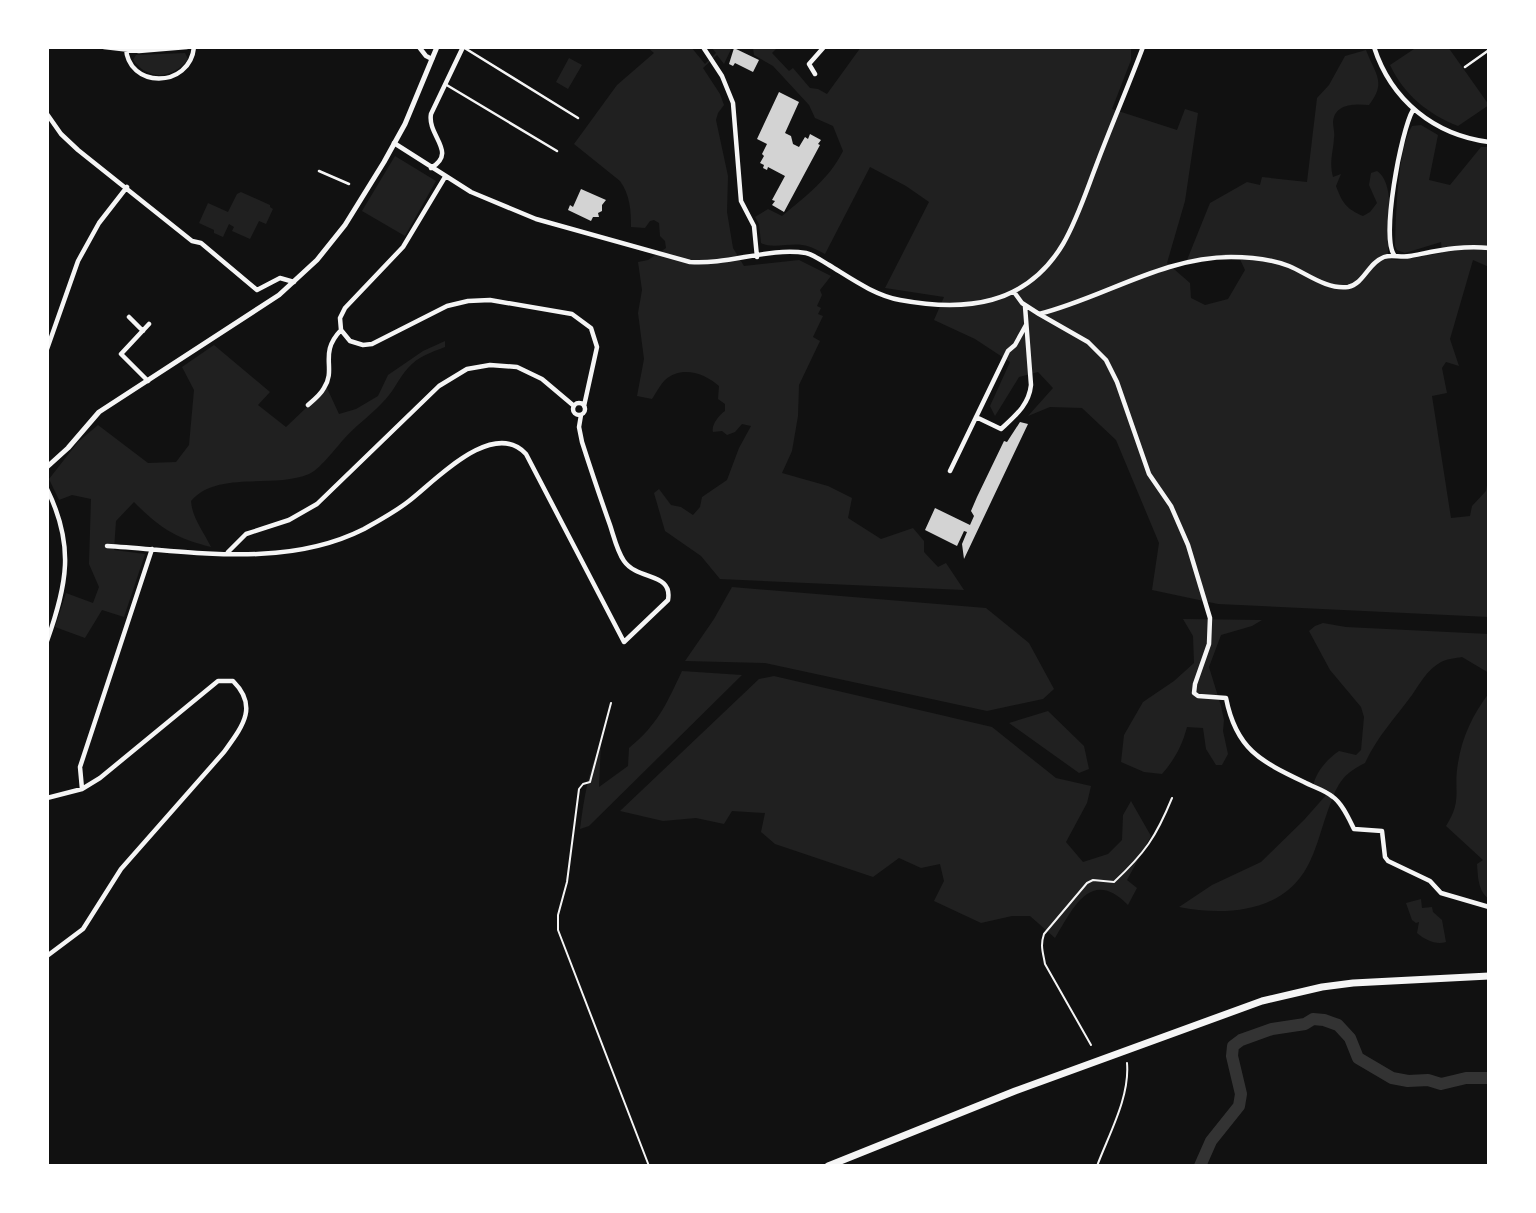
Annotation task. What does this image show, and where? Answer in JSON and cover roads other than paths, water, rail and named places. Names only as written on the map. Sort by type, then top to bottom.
[{"type":"highway","points":[[828,1166],[1016,1091],[1262,1001],[1322,987],[1364,982],[1489,976]]},
{"type":"street","points":[[104,47],[166,50],[187,47]]},
{"type":"street","points":[[126,49],[128,60],[138,71],[148,78],[160,80],[172,78],[184,69],[192,58],[194,47]]},
{"type":"street","points":[[419,47],[432,59]]},
{"type":"street","points":[[47,467],[68,448],[99,412],[295,282],[317,260],[345,225],[394,143],[437,47]]},
{"type":"street","points":[[431,168],[440,162],[443,149],[429,121],[463,47],[578,118]]},
{"type":"street","points":[[703,47],[722,76],[733,103],[741,201],[754,226],[757,257]]},
{"type":"street","points":[[815,74],[809,64],[824,47]]},
{"type":"street","points":[[394,143],[471,192],[552,225],[690,262],[709,263],[806,253],[869,289],[901,300],[956,306],[994,300],[1014,292],[1041,272],[1062,244],[1143,47]]},
{"type":"street","points":[[1374,47],[1387,76],[1413,110],[1457,135],[1489,142]]},
{"type":"street","points":[[1465,67],[1489,50]]},
{"type":"street","points":[[445,84],[557,151]]},
{"type":"street","points":[[1395,256],[1390,247],[1392,194],[1404,133],[1413,110]]},
{"type":"street","points":[[47,114],[67,140],[192,241],[201,243],[257,290],[280,278],[295,282]]},
{"type":"street","points":[[319,171],[349,184]]},
{"type":"street","points":[[107,546],[228,553],[284,554],[308,550],[335,541],[388,516],[460,459],[478,449],[507,443],[522,449],[526,454],[624,642],[664,604],[668,589],[659,579],[635,572],[621,555],[582,442],[579,428],[581,415],[585,412],[597,347],[591,328],[572,314],[480,299],[447,306],[372,344],[356,344],[341,330],[340,318],[345,308],[403,247],[445,177]]},
{"type":"street","points":[[47,349],[78,261],[99,223],[127,187]]},
{"type":"street","points":[[1039,314],[1190,262],[1250,257],[1288,265],[1311,278],[1338,287],[1359,282],[1375,263],[1384,257],[1410,256],[1450,247],[1489,247]]},
{"type":"street","points":[[1014,292],[1025,306],[1082,338],[1106,360],[1117,382],[1149,474],[1171,506],[1188,545],[1209,612],[1209,644],[1194,693],[1198,696],[1226,698],[1230,720],[1253,753],[1275,768],[1335,797],[1354,829],[1382,831],[1388,861],[1430,881],[1441,893],[1489,907]]},
{"type":"street","points":[[976,417],[1001,429],[1022,410],[1030,396],[1025,306]]},
{"type":"street","points":[[129,317],[143,331]]},
{"type":"street","points":[[148,381],[121,354],[149,324]]},
{"type":"street","points":[[950,471],[1008,351],[1015,345],[1026,325]]},
{"type":"street","points":[[308,405],[325,387],[329,347],[331,340],[341,330]]},
{"type":"street","points":[[228,553],[246,534],[289,520],[317,504],[439,386],[467,369],[490,365],[517,367],[542,379],[574,407],[575,413],[581,415]]},
{"type":"street","points":[[574,407],[578,404],[584,406]]},
{"type":"street","points":[[47,489],[58,511],[67,568],[62,598],[47,641]]},
{"type":"street","points":[[82,789],[80,767],[152,549]]},
{"type":"street","points":[[47,798],[82,789],[100,778],[218,681],[233,681],[239,688],[248,706],[238,733],[121,869],[83,929],[47,956]]},
{"type":"waterway","points":[[1200,1166],[1211,1141],[1239,1106],[1241,1094],[1232,1056],[1233,1046],[1241,1040],[1272,1029],[1305,1024],[1313,1019],[1338,1025],[1350,1038],[1358,1058],[1392,1078],[1408,1081],[1428,1080],[1441,1084],[1466,1078],[1489,1078]]}]
